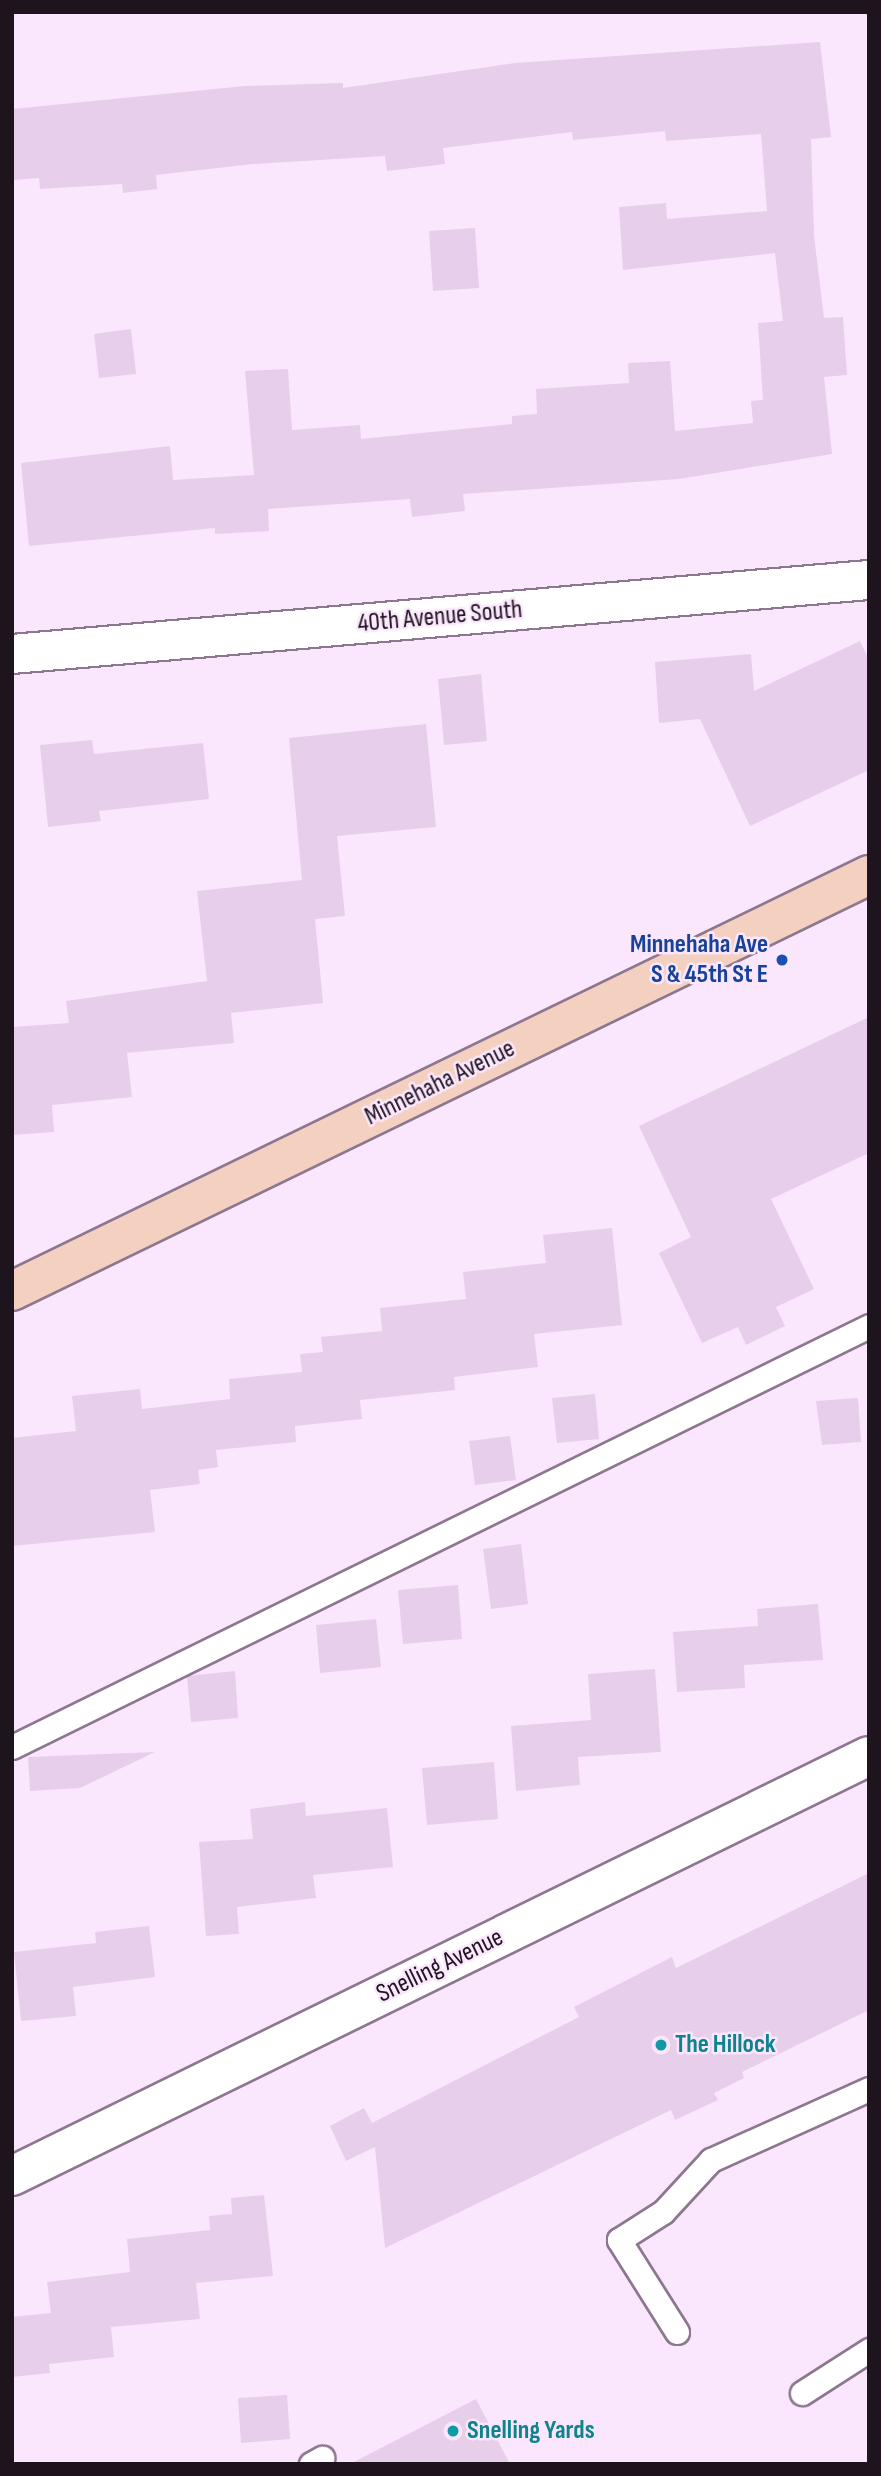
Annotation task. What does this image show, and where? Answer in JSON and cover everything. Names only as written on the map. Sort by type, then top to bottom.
[{"type":"main road","name":"Minnehaha Avenue","points":[[12,1291],[869,875]]},
{"type":"street","name":"40th Avenue South","points":[[12,654],[869,580]]},
{"type":"street","name":"Snelling Avenue","points":[[12,2176],[869,1756]]},
{"type":"lane","points":[[12,1747],[869,1326]]},
{"type":"lane","points":[[677,2332],[619,2240],[663,2212],[686,2181],[744,2140],[776,2135],[869,2089]]},
{"type":"lane","points":[[803,2393],[869,2350]]},
{"type":"building","points":[[820,42],[831,137],[811,139],[814,236],[824,318],[843,317],[847,375],[824,377],[832,454],[679,479],[463,494],[465,511],[412,517],[410,499],[268,509],[269,531],[215,534],[215,528],[29,546],[21,463],[170,446],[173,480],[254,475],[245,371],[288,369],[292,430],[360,425],[361,439],[512,424],[512,416],[537,414],[536,389],[629,383],[628,363],[670,361],[675,431],[753,423],[751,401],[763,400],[758,323],[783,321],[775,253],[623,270],[619,207],[666,203],[667,219],[767,211],[761,134],[666,141],[665,131],[573,140],[572,132],[443,148],[445,164],[387,171],[385,156],[253,164],[156,175],[157,189],[123,193],[122,184],[40,189],[39,178],[12,180],[12,109],[245,86],[343,83],[343,88],[515,63]]},
{"type":"building","points":[[475,228],[479,288],[433,291],[429,231]]},
{"type":"building","points":[[131,329],[136,374],[99,378],[94,334]]},
{"type":"building","points":[[860,641],[869,660],[869,770],[750,826],[700,719],[659,723],[655,662],[751,654],[754,691]]},
{"type":"building","points":[[481,674],[487,741],[444,745],[438,679]]},
{"type":"building","points":[[426,724],[436,827],[337,836],[345,916],[315,919],[323,1003],[231,1013],[234,1043],[127,1053],[132,1097],[52,1105],[54,1132],[12,1135],[12,1027],[69,1023],[66,1001],[207,981],[197,891],[302,880],[289,738]]},
{"type":"building","points":[[92,740],[94,754],[203,743],[209,799],[99,811],[101,821],[48,827],[40,745]]},
{"type":"building","points":[[869,1017],[869,1153],[771,1199],[814,1289],[776,1307],[785,1326],[746,1345],[738,1327],[702,1343],[659,1253],[691,1237],[639,1126]]},
{"type":"building","points":[[612,1228],[622,1325],[534,1334],[538,1367],[454,1377],[455,1390],[360,1400],[362,1419],[295,1426],[296,1442],[216,1450],[218,1467],[198,1470],[200,1484],[150,1490],[155,1532],[12,1546],[12,1438],[76,1431],[72,1396],[140,1389],[142,1409],[230,1399],[229,1379],[302,1372],[300,1354],[323,1352],[321,1337],[382,1331],[380,1308],[466,1299],[463,1272],[546,1263],[543,1235]]},
{"type":"building","points":[[595,1394],[599,1439],[557,1443],[552,1398]]},
{"type":"building","points":[[858,1398],[861,1442],[822,1445],[816,1401]]},
{"type":"building","points":[[510,1436],[516,1480],[475,1485],[469,1441]]},
{"type":"building","points":[[521,1544],[528,1604],[491,1609],[483,1549]]},
{"type":"building","points":[[458,1585],[462,1639],[403,1644],[398,1590]]},
{"type":"building","points":[[818,1604],[823,1660],[744,1665],[745,1688],[677,1692],[673,1632],[758,1626],[757,1609]]},
{"type":"building","points":[[376,1619],[381,1667],[320,1673],[316,1625]]},
{"type":"building","points":[[655,1669],[661,1752],[578,1757],[580,1785],[516,1791],[511,1726],[591,1720],[588,1674]]},
{"type":"building","points":[[235,1671],[238,1718],[191,1722],[187,1676]]},
{"type":"building","points":[[155,1752],[80,1788],[30,1791],[28,1757]]},
{"type":"building","points":[[494,1762],[498,1819],[427,1825],[422,1768]]},
{"type":"building","points":[[305,1802],[306,1816],[387,1808],[393,1867],[313,1875],[316,1898],[237,1907],[239,1934],[206,1936],[199,1842],[253,1839],[250,1809]]},
{"type":"building","name":"The Hillock","points":[[869,1873],[869,2010],[742,2072],[744,2078],[714,2093],[718,2100],[675,2120],[671,2110],[385,2248],[375,2147],[346,2161],[330,2126],[364,2108],[372,2123],[579,2017],[574,2007],[672,1957],[676,1968]]},
{"type":"building","points":[[149,1926],[155,1977],[73,1987],[76,2016],[21,2021],[14,1952],[96,1943],[95,1932]]},
{"type":"building","points":[[264,2195],[273,2276],[196,2283],[200,2319],[111,2327],[114,2357],[49,2364],[50,2373],[12,2377],[12,2317],[51,2313],[47,2282],[130,2272],[127,2239],[210,2230],[209,2216],[232,2214],[231,2198]]},
{"type":"building","points":[[287,2395],[290,2439],[241,2443],[238,2398]]},
{"type":"building","name":"Snelling Yards","points":[[476,2399],[510,2464],[350,2464]]},
{"type":"place","name":"Minnehaha Ave S & 45th St E","points":[[782,960]]},
{"type":"place","name":"The Hillock","points":[[661,2045]]},
{"type":"place","name":"Snelling Yards","points":[[453,2431]]}]
